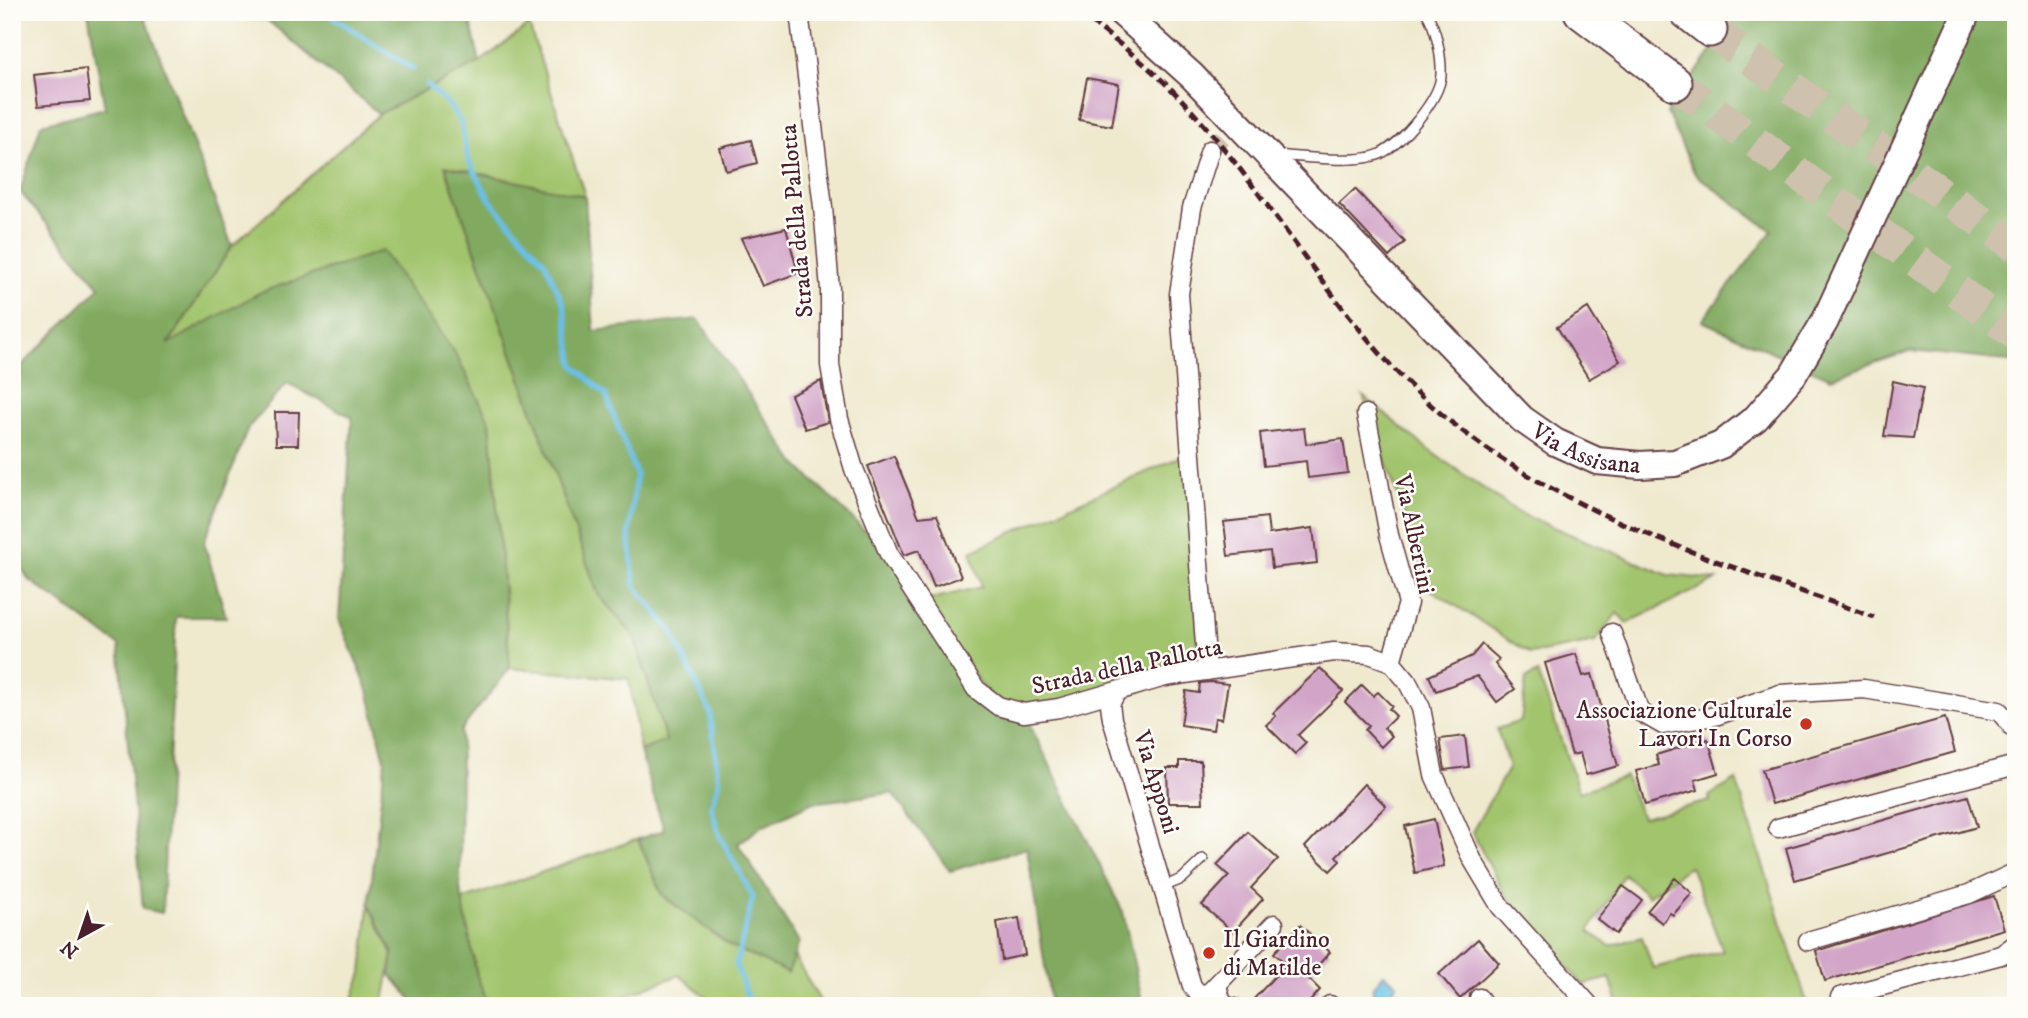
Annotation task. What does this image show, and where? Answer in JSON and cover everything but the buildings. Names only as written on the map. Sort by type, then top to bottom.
[{"type":"highway","points":[[1581,12],[1675,83]]},
{"type":"main road","name":"Via Assisana","points":[[1121,12],[1192,76],[1231,131],[1268,155],[1522,418],[1555,442],[1597,461],[1640,465],[1675,463],[1721,445],[1756,418],[1793,374],[1825,321],[1967,12]]},
{"type":"street","name":"Strada della Pallotta","points":[[799,12],[830,289],[830,365],[839,419],[855,469],[889,554],[976,689],[998,706],[1024,713],[1116,693],[1166,677],[1335,652],[1369,653],[1391,662]]},
{"type":"street","points":[[1208,671],[1179,294],[1192,208],[1210,150]]},
{"type":"street","name":"Via Albertini","points":[[1366,414],[1389,535],[1408,603],[1391,662]]},
{"type":"street","points":[[1612,633],[1640,712],[1663,725],[1715,716],[1780,694],[1864,688],[2000,711],[2016,731]]},
{"type":"street","points":[[1391,662],[1407,681],[1421,708],[1434,775],[1472,859],[1500,906],[1590,1006]]},
{"type":"street","name":"Via Apponi","points":[[1116,693],[1110,704],[1112,719],[1165,886],[1192,986],[1198,993],[1221,997]]},
{"type":"street","points":[[1778,828],[2016,765]]},
{"type":"street","points":[[1808,941],[1969,894],[2016,872]]},
{"type":"street","points":[[1221,997],[1274,924]]},
{"type":"street","points":[[1840,997],[2000,955],[2016,944]]},
{"type":"lane","points":[[1268,155],[1336,159],[1379,155],[1419,121],[1441,76],[1433,22],[1426,12]]},
{"type":"lane","name":"Via Apponi","points":[[1165,886],[1182,878],[1203,859]]},
{"type":"lane","name":"Via Apponi","points":[[1221,997],[1245,1006]]},
{"type":"green space","points":[[88,12],[143,12],[232,246],[168,344],[261,292],[382,251],[456,355],[490,422],[510,668],[461,730],[460,888],[477,976],[489,1006],[417,1006],[390,974],[393,953],[369,905],[385,761],[368,690],[339,619],[352,417],[287,383],[248,428],[204,542],[226,617],[176,617],[162,913],[143,909],[119,645],[28,579],[12,549],[12,375],[100,287],[20,192],[41,124],[105,108]]},
{"type":"green space","points":[[188,12],[468,12],[480,62],[379,114],[267,20]]},
{"type":"green space","points":[[1740,12],[2016,12],[2016,362],[1910,351],[1831,378],[1702,321],[1772,231],[1695,174],[1667,113]]},
{"type":"green space","points":[[529,25],[585,196],[447,172],[598,594],[634,636],[667,742],[640,751],[629,679],[510,668],[490,422],[167,346],[232,246],[379,114],[480,62]]},
{"type":"green space","points":[[445,166],[585,196],[594,331],[698,319],[796,464],[889,554],[976,689],[1024,713],[1123,912],[1143,1006],[1051,1006],[1027,848],[950,871],[892,793],[811,803],[762,826],[738,844],[799,942],[788,973],[730,946],[662,895],[638,839],[664,830],[640,751],[666,741],[634,636],[598,594]]},
{"type":"green space","points":[[1363,396],[1430,451],[1519,513],[1668,575],[1717,580],[1627,623],[1617,613],[1595,642],[1531,654],[1430,589]]},
{"type":"green space","points":[[1191,452],[1207,671],[1059,708],[998,706],[918,602],[982,587],[971,551]]},
{"type":"green space","points":[[1538,673],[1579,792],[1625,776],[1642,818],[1710,801],[1709,796],[1736,780],[1808,1006],[1619,1006],[1610,978],[1583,985],[1504,893],[1472,832],[1509,767],[1497,729],[1521,721],[1526,679]],"holes":[[[1690,866],[1723,951],[1653,968],[1642,937],[1610,946],[1589,931],[1624,874],[1648,896]]]},
{"type":"green space","points":[[638,839],[662,895],[730,946],[787,972],[794,956],[823,1006],[718,1006],[679,975],[598,1006],[489,1006],[477,976],[462,900]]},
{"type":"green space","points":[[369,905],[393,954],[383,1006],[350,1006],[362,973]]},
{"type":"water","points":[[1384,974],[1397,984],[1387,998],[1390,1001],[1386,1006],[1367,1006],[1366,1002],[1374,991],[1372,989]]},
{"type":"waterway","points":[[325,12],[413,69]]},
{"type":"waterway","points":[[427,85],[449,105],[461,123],[468,159],[490,200],[545,262],[564,305],[574,365],[606,395],[636,474],[629,536],[635,586],[671,630],[710,712],[719,783],[711,806],[719,834],[753,897],[736,965],[751,1006]]},
{"type":"tunnel","points":[[1710,30],[2016,246]]},
{"type":"tunnel","points":[[1675,83],[2016,334]]},
{"type":"tunnel","points":[[1210,150],[1223,137]]},
{"type":"railway","points":[[1078,12],[1155,74],[1208,129],[1366,337],[1395,370],[1445,417],[1500,457],[1558,492],[1619,522],[1746,572],[1874,617]]},
{"type":"place","name":"Associazione Culturale Lavori In Corso","points":[[1806,724]]},
{"type":"place","name":"Il Giardino di Matilde","points":[[1209,953]]}]
